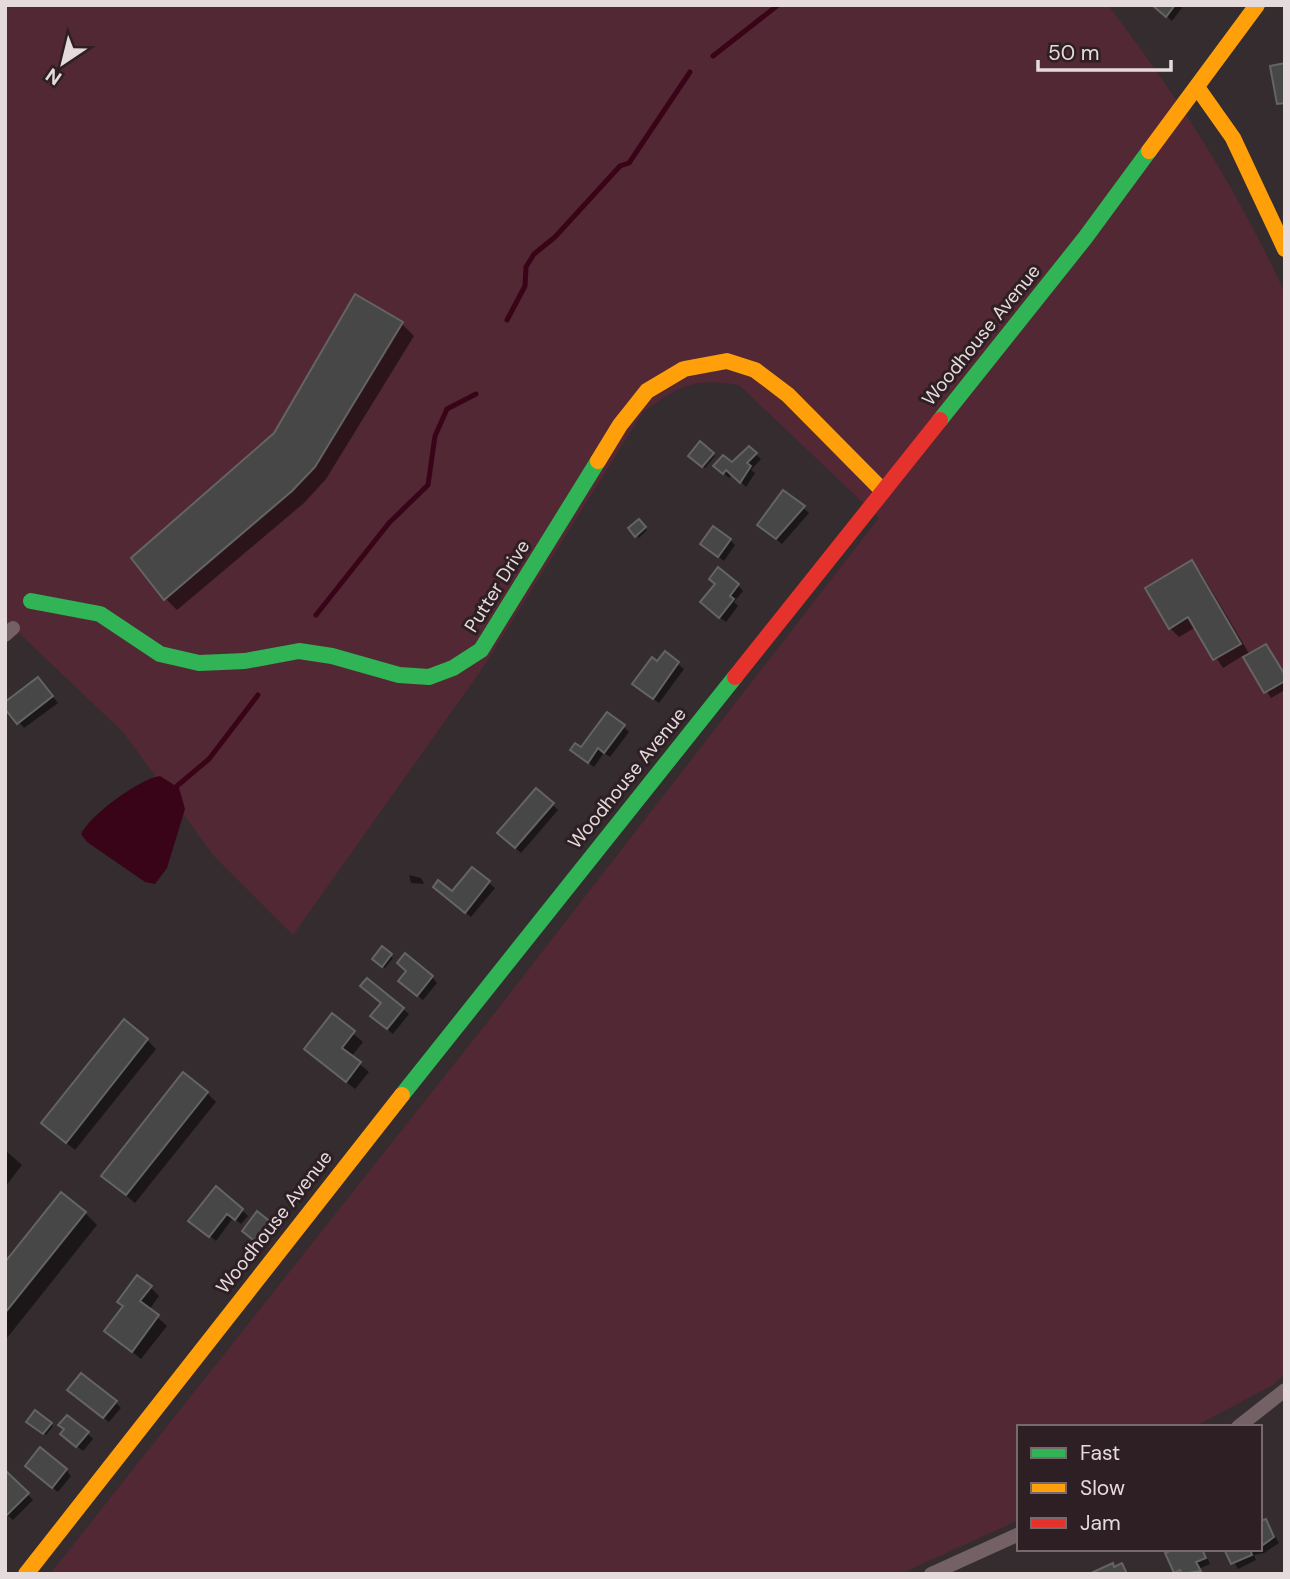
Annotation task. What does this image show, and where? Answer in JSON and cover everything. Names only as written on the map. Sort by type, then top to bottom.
[{"type":"main road","name":"Woodhouse Avenue","points":[[26,1574],[327,1188],[1085,239],[1256,5]]},
{"type":"main road","points":[[1197,87],[1233,138],[1285,249]]},
{"type":"main road","name":"Putter Drive","points":[[31,601],[100,614],[160,654],[200,663],[245,661],[299,651],[332,656],[399,675],[429,677],[453,668],[481,650],[620,425],[645,393],[670,374],[698,364],[722,361],[753,369],[793,402],[883,491]]},
{"type":"street","points":[[1241,1425],[1285,1390]]},
{"type":"street","points":[[931,1574],[1017,1535]]},
{"type":"shaded area","points":[[5,5],[1108,5],[1205,144],[1266,253],[1285,293],[1285,1374],[1273,1385],[1198,1425],[1017,1425],[1017,1521],[900,1574],[50,1574],[497,1010],[879,518],[739,385],[709,382],[687,386],[643,412],[484,666],[293,935],[213,855],[123,732],[5,620]]},
{"type":"shaded area","points":[[160,776],[179,788],[185,809],[167,868],[155,884],[145,882],[87,842],[81,834],[94,817],[116,799],[140,784]]},
{"type":"building","points":[[1152,5],[1175,5],[1166,17]]},
{"type":"building","points":[[1285,63],[1285,103],[1277,104],[1270,66]]},
{"type":"building","points":[[355,294],[403,322],[315,467],[292,491],[164,600],[131,558],[274,433]]},
{"type":"building","points":[[700,441],[714,453],[702,467],[688,456]]},
{"type":"building","points":[[749,446],[757,453],[747,463],[751,466],[740,483],[726,470],[723,474],[713,466],[723,455],[732,462]]},
{"type":"building","points":[[783,490],[805,506],[776,539],[757,525]]},
{"type":"building","points":[[639,519],[646,527],[635,537],[628,528]]},
{"type":"building","points":[[713,526],[731,539],[718,557],[700,544]]},
{"type":"building","points":[[1192,560],[1241,644],[1213,660],[1188,617],[1169,629],[1145,588]]},
{"type":"building","points":[[718,567],[739,584],[730,596],[734,599],[719,618],[700,602],[715,584],[709,579]]},
{"type":"building","points":[[1266,644],[1285,675],[1285,681],[1264,693],[1243,657]]},
{"type":"building","points":[[665,651],[679,662],[653,699],[632,684],[652,657],[657,661]]},
{"type":"building","points":[[38,677],[53,696],[17,724],[5,709],[5,702]]},
{"type":"building","points":[[607,712],[625,725],[604,753],[598,748],[588,763],[570,750],[575,743],[581,747]]},
{"type":"building","points":[[536,788],[554,803],[515,848],[497,833]]},
{"type":"building","points":[[472,867],[490,881],[465,913],[433,887],[438,880],[452,891]]},
{"type":"building","points":[[382,946],[392,954],[382,967],[372,959]]},
{"type":"building","points":[[405,953],[433,976],[417,996],[398,981],[406,971],[397,963]]},
{"type":"building","points":[[367,978],[404,1008],[387,1029],[370,1016],[381,1003],[360,986]]},
{"type":"building","points":[[332,1013],[355,1031],[342,1048],[361,1062],[346,1082],[304,1049]]},
{"type":"building","points":[[124,1019],[148,1039],[66,1143],[41,1123]]},
{"type":"building","points":[[183,1072],[208,1092],[126,1195],[101,1176]]},
{"type":"building","points":[[216,1186],[243,1209],[235,1220],[227,1214],[209,1237],[188,1221]]},
{"type":"building","points":[[61,1192],[86,1212],[5,1313],[5,1262]]},
{"type":"building","points":[[257,1211],[272,1223],[257,1243],[242,1231]]},
{"type":"building","points":[[137,1275],[152,1286],[140,1301],[159,1315],[132,1352],[104,1331],[123,1306],[117,1302]]},
{"type":"building","points":[[81,1373],[117,1401],[103,1418],[67,1390]]},
{"type":"building","points":[[35,1410],[52,1423],[43,1434],[26,1422]]},
{"type":"building","points":[[67,1415],[89,1432],[76,1447],[60,1434],[64,1429],[58,1425]]},
{"type":"building","points":[[40,1447],[67,1469],[52,1488],[25,1466]]},
{"type":"building","points":[[7,1472],[29,1493],[6,1516],[5,1475]]},
{"type":"building","points":[[1266,1519],[1274,1537],[1262,1546],[1262,1520]]},
{"type":"building","points":[[1203,1551],[1206,1558],[1196,1562],[1201,1571],[1182,1574],[1180,1570],[1174,1573],[1165,1553]]},
{"type":"building","points":[[1225,1551],[1251,1551],[1252,1555],[1231,1564]]},
{"type":"building","points":[[1113,1563],[1114,1567],[1122,1563],[1127,1574],[1089,1574]]},
{"type":"waterway","points":[[713,56],[778,5]]},
{"type":"waterway","points":[[507,320],[525,286],[526,267],[534,254],[555,237],[620,166],[629,163],[690,72]]},
{"type":"waterway","points":[[316,615],[389,523],[428,485],[435,436],[447,409],[476,394]]},
{"type":"waterway","points":[[177,786],[209,759],[258,695]]},
{"type":"traffic: fast","points":[[940,420],[1085,238],[1149,151]]},
{"type":"traffic: fast","points":[[31,601],[100,614],[160,654],[199,663],[245,661],[299,651],[332,656],[399,675],[429,677],[453,668],[481,650],[598,461]]},
{"type":"traffic: fast","points":[[402,1095],[735,677]]},
{"type":"traffic: slow","points":[[1149,151],[1257,5]]},
{"type":"traffic: slow","points":[[1197,87],[1233,138],[1285,249]]},
{"type":"traffic: slow","points":[[598,461],[620,425],[647,391],[684,369],[727,361],[755,370],[788,395],[883,491]]},
{"type":"traffic: slow","points":[[26,1574],[402,1095]]},
{"type":"traffic: jam","points":[[735,677],[940,420]]}]
